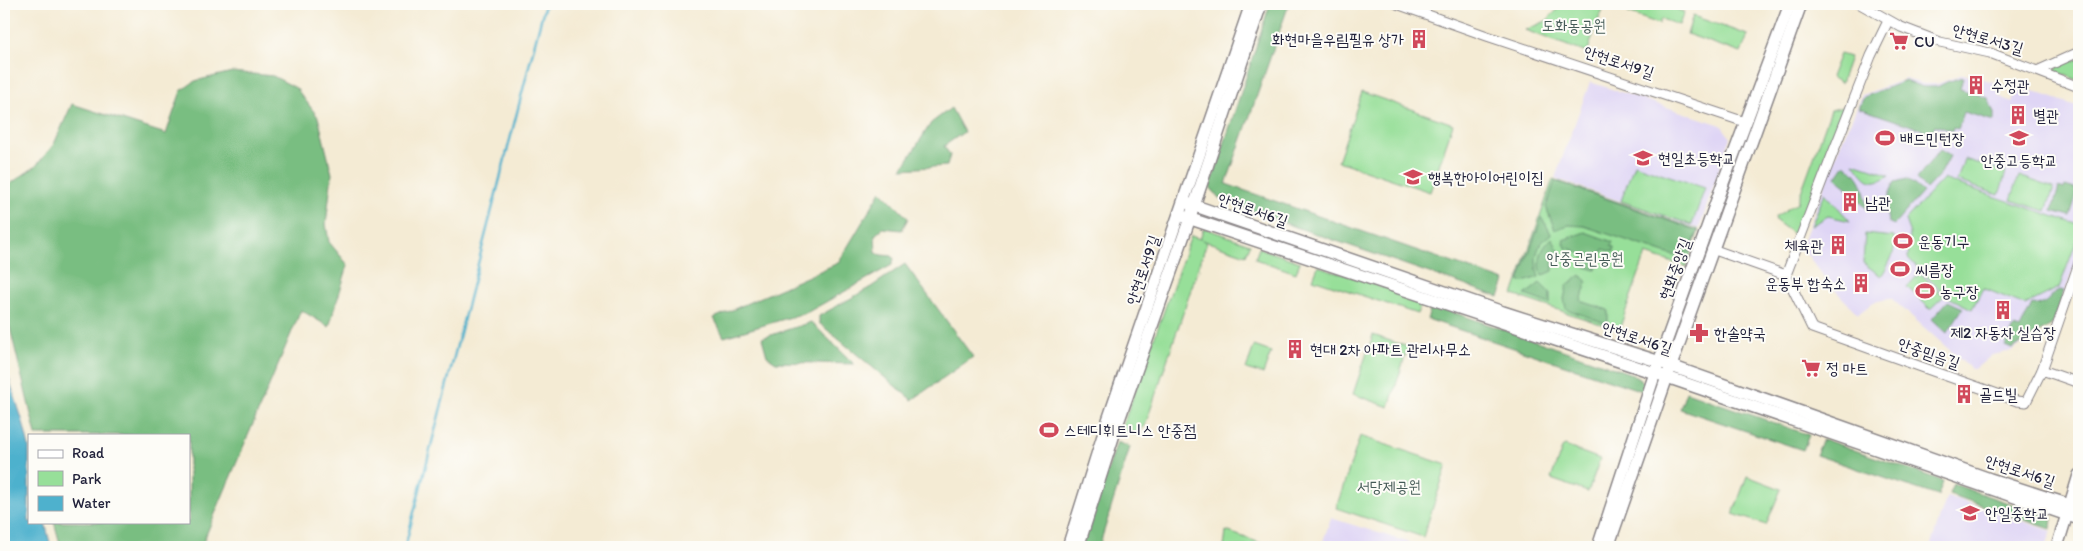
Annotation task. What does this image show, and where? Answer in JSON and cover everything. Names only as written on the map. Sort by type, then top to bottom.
[{"type":"street","name":"안현로서9길","points":[[1068,547],[1105,429],[1189,204],[1251,4]]},
{"type":"street","points":[[1189,204],[1261,4]]},
{"type":"street","name":"안현로서9길","points":[[1397,4],[1745,122]]},
{"type":"street","name":"현화중앙길","points":[[1598,547],[1663,369],[1745,122],[1790,4]]},
{"type":"street","points":[[1608,547],[1663,369],[1712,249],[1801,4]]},
{"type":"street","name":"안현로서3길","points":[[1860,4],[1888,21],[1940,42],[1990,53],[2079,87]]},
{"type":"street","points":[[1712,249],[1786,275],[1832,155],[1888,21]]},
{"type":"street","points":[[2038,70],[2079,52]]},
{"type":"street","points":[[1745,122],[1757,125]]},
{"type":"street","name":"안현로서6길","points":[[1189,204],[1663,369]]},
{"type":"street","points":[[1078,547],[1184,217]]},
{"type":"street","name":"안현로서6길","points":[[1184,217],[1663,369],[1990,479],[2072,509],[2079,519]]},
{"type":"street","name":"안중믿음길","points":[[1786,275],[1812,328],[2017,401],[2026,402],[2042,370],[2079,263]]},
{"type":"street","points":[[2042,370],[2079,383]]},
{"type":"street","points":[[2057,547],[2072,509],[2079,475]]},
{"type":"shaded area","points":[[1963,74],[1994,82],[1999,96],[2012,102],[2018,86],[2079,107],[2079,254],[2053,324],[2012,351],[1992,355],[1975,369],[1971,369],[1891,298],[1874,302],[1858,314],[1834,289],[1801,247],[1836,155],[1862,95],[1905,79],[1924,84],[1937,84]]},
{"type":"shaded area","name":"현일초등학교","points":[[1590,82],[1721,125],[1730,137],[1699,229],[1555,178]]},
{"type":"shaded area","name":"안일중학교","points":[[1947,496],[2052,531],[2046,547],[1930,547]]},
{"type":"shaded area","points":[[1331,518],[1423,547],[1321,547]]},
{"type":"green space","points":[[1270,4],[1289,4],[1226,184],[1505,281],[1499,297],[1290,225],[1219,198],[1210,187]]},
{"type":"green space","name":"도화동공원","points":[[1563,4],[1604,4],[1587,53],[1525,30],[1546,21]]},
{"type":"green space","points":[[1632,4],[1660,4],[1684,12],[1679,25],[1661,19],[1659,24],[1628,13]]},
{"type":"green space","points":[[1693,16],[1748,35],[1741,53],[1687,34]]},
{"type":"green space","points":[[1840,54],[1850,57],[1841,83],[1831,77]]},
{"type":"green space","points":[[2079,58],[2077,80],[2055,71],[2056,68]]},
{"type":"green space","points":[[232,72],[273,76],[296,88],[318,117],[332,174],[326,224],[329,242],[348,265],[329,327],[301,310],[201,547],[61,547],[55,524],[190,524],[190,434],[36,434],[10,328],[4,314],[4,188],[36,166],[54,144],[72,104],[166,134],[181,91],[195,81]]},
{"type":"green space","points":[[1963,77],[1960,89],[1988,98],[1994,113],[1994,121],[1964,112],[1958,129],[1953,127],[1952,131],[1935,125],[1932,133],[1859,108],[1864,97],[1905,81],[1923,87],[1937,87]]},
{"type":"green space","points":[[1362,92],[1453,124],[1430,192],[1338,161]]},
{"type":"green space","points":[[1843,107],[1847,109],[1796,236],[1776,221],[1775,217],[1797,203],[1831,110]]},
{"type":"green space","points":[[951,108],[964,132],[944,146],[950,155],[947,166],[902,169],[931,123]]},
{"type":"green space","points":[[1940,150],[1950,156],[1941,173],[1926,189],[1916,179]]},
{"type":"green space","points":[[1964,159],[2006,172],[1999,195],[1957,181]]},
{"type":"green space","points":[[1854,163],[1890,175],[1878,181],[1869,180]]},
{"type":"green space","points":[[1634,164],[1705,188],[1692,225],[1621,201]]},
{"type":"green space","points":[[1845,164],[1856,174],[1862,184],[1867,209],[1836,177]]},
{"type":"green space","points":[[2019,176],[2054,188],[2046,211],[2011,200]]},
{"type":"green space","name":"안중근린공원","points":[[1553,179],[1699,230],[1686,267],[1646,254],[1619,330],[1513,295]]},
{"type":"green space","points":[[1907,179],[1923,192],[1894,225],[1888,222],[1888,197],[1895,182]]},
{"type":"green space","points":[[1943,179],[2079,225],[2079,235],[2059,288],[2025,305],[1983,288],[1972,309],[1948,297],[1908,258],[1910,234],[1905,220]]},
{"type":"green space","points":[[1555,181],[1698,231],[1690,252],[1674,256],[1584,226],[1568,225],[1555,230],[1546,207]]},
{"type":"green space","points":[[2065,186],[2078,190],[2070,216],[2052,211],[2059,187],[2064,189]]},
{"type":"green space","points":[[881,191],[908,218],[902,230],[883,228],[875,235],[876,253],[892,256],[894,259],[892,265],[808,312],[724,337],[714,318],[838,263]]},
{"type":"green space","points":[[1825,193],[1850,221],[1828,216],[1811,226]]},
{"type":"green space","points":[[1542,217],[1551,234],[1542,243],[1537,253],[1536,264],[1539,277],[1524,282],[1519,281]]},
{"type":"green space","points":[[1204,228],[1250,244],[1246,255],[1202,240],[1207,242],[1145,426],[1136,435],[1121,430],[1191,236],[1200,239]]},
{"type":"green space","points":[[1585,232],[1613,242],[1611,246],[1614,247],[1614,252],[1603,249],[1596,270],[1585,267],[1582,256],[1577,251],[1566,248],[1563,240]]},
{"type":"green space","points":[[1865,234],[1894,237],[1892,257],[1881,276],[1863,263]]},
{"type":"green space","points":[[1552,238],[1560,253],[1553,262],[1553,271],[1542,276],[1540,260],[1542,251]]},
{"type":"green space","points":[[1259,248],[1300,262],[1296,273],[1255,259]]},
{"type":"green space","points":[[905,264],[973,357],[912,400],[819,323],[819,316],[871,287]]},
{"type":"green space","points":[[1318,266],[1422,300],[1417,314],[1313,279]]},
{"type":"green space","name":"농구장","points":[[1920,273],[1944,296],[1930,309],[1907,287]]},
{"type":"green space","points":[[1581,275],[1587,282],[1581,301],[1608,310],[1608,324],[1566,309],[1564,299],[1567,285]]},
{"type":"green space","points":[[1540,283],[1550,293],[1550,304],[1525,295]]},
{"type":"green space","points":[[2060,290],[2064,291],[2053,324],[2012,349],[2005,346],[2014,327],[2020,329],[2032,304],[2042,304]]},
{"type":"green space","points":[[1948,301],[1963,308],[1947,333],[1932,319]]},
{"type":"green space","points":[[1432,305],[1629,373],[1644,384],[1642,391],[1427,319]]},
{"type":"green space","points":[[811,322],[854,364],[776,362],[767,356],[762,338]]},
{"type":"green space","points":[[1373,335],[1408,347],[1389,407],[1353,394]]},
{"type":"green space","points":[[1254,346],[1271,352],[1263,374],[1246,369]]},
{"type":"green space","points":[[1686,392],[1809,435],[1803,450],[1680,409]]},
{"type":"green space","name":"서당제공원","points":[[1360,436],[1447,465],[1423,537],[1336,508]]},
{"type":"green space","points":[[1823,439],[1943,481],[1938,496],[1816,455]]},
{"type":"green space","points":[[1117,442],[1130,447],[1099,547],[1082,547]]},
{"type":"green space","points":[[1565,446],[1600,459],[1588,492],[1551,479],[1562,448]]},
{"type":"green space","points":[[1747,476],[1781,489],[1766,525],[1733,514]]},
{"type":"green space","points":[[1953,484],[2052,518],[2051,529],[1949,494]]},
{"type":"green space","points":[[1226,531],[1272,547],[1224,547]]},
{"type":"water","points":[[4,363],[28,443],[28,524],[45,524],[51,547],[4,547]]},
{"type":"waterway","points":[[405,547],[545,4]]},
{"type":"place","name":"화현마을우림필유 상가","points":[[1419,39]]},
{"type":"place","name":"CU","points":[[1899,41]]},
{"type":"place","name":"수정관","points":[[1976,85]]},
{"type":"place","name":"별관","points":[[2018,115]]},
{"type":"place","name":"배드민턴장","points":[[1885,138]]},
{"type":"place","name":"안중고등학교","points":[[2019,138]]},
{"type":"place","name":"현일초등학교","points":[[1643,158]]},
{"type":"place","name":"행복한아이어린이집","points":[[1413,177]]},
{"type":"place","name":"남관","points":[[1850,202]]},
{"type":"place","name":"운동기구","points":[[1903,241]]},
{"type":"place","name":"체육관","points":[[1838,245]]},
{"type":"place","name":"씨름장","points":[[1900,269]]},
{"type":"place","name":"운동부 합숙소","points":[[1861,283]]},
{"type":"place","name":"농구장","points":[[1925,291]]},
{"type":"place","name":"제2 자동차 실습장","points":[[2003,310]]},
{"type":"place","name":"한솔약국","points":[[1699,333]]},
{"type":"place","name":"현대 2차 아파트 관리사무소","points":[[1295,349]]},
{"type":"place","name":"정 마트","points":[[1811,368]]},
{"type":"place","name":"골드빌","points":[[1964,394]]},
{"type":"place","name":"스테디휘트니스 안중점","points":[[1049,430]]},
{"type":"place","name":"안일중학교","points":[[1970,513]]}]
